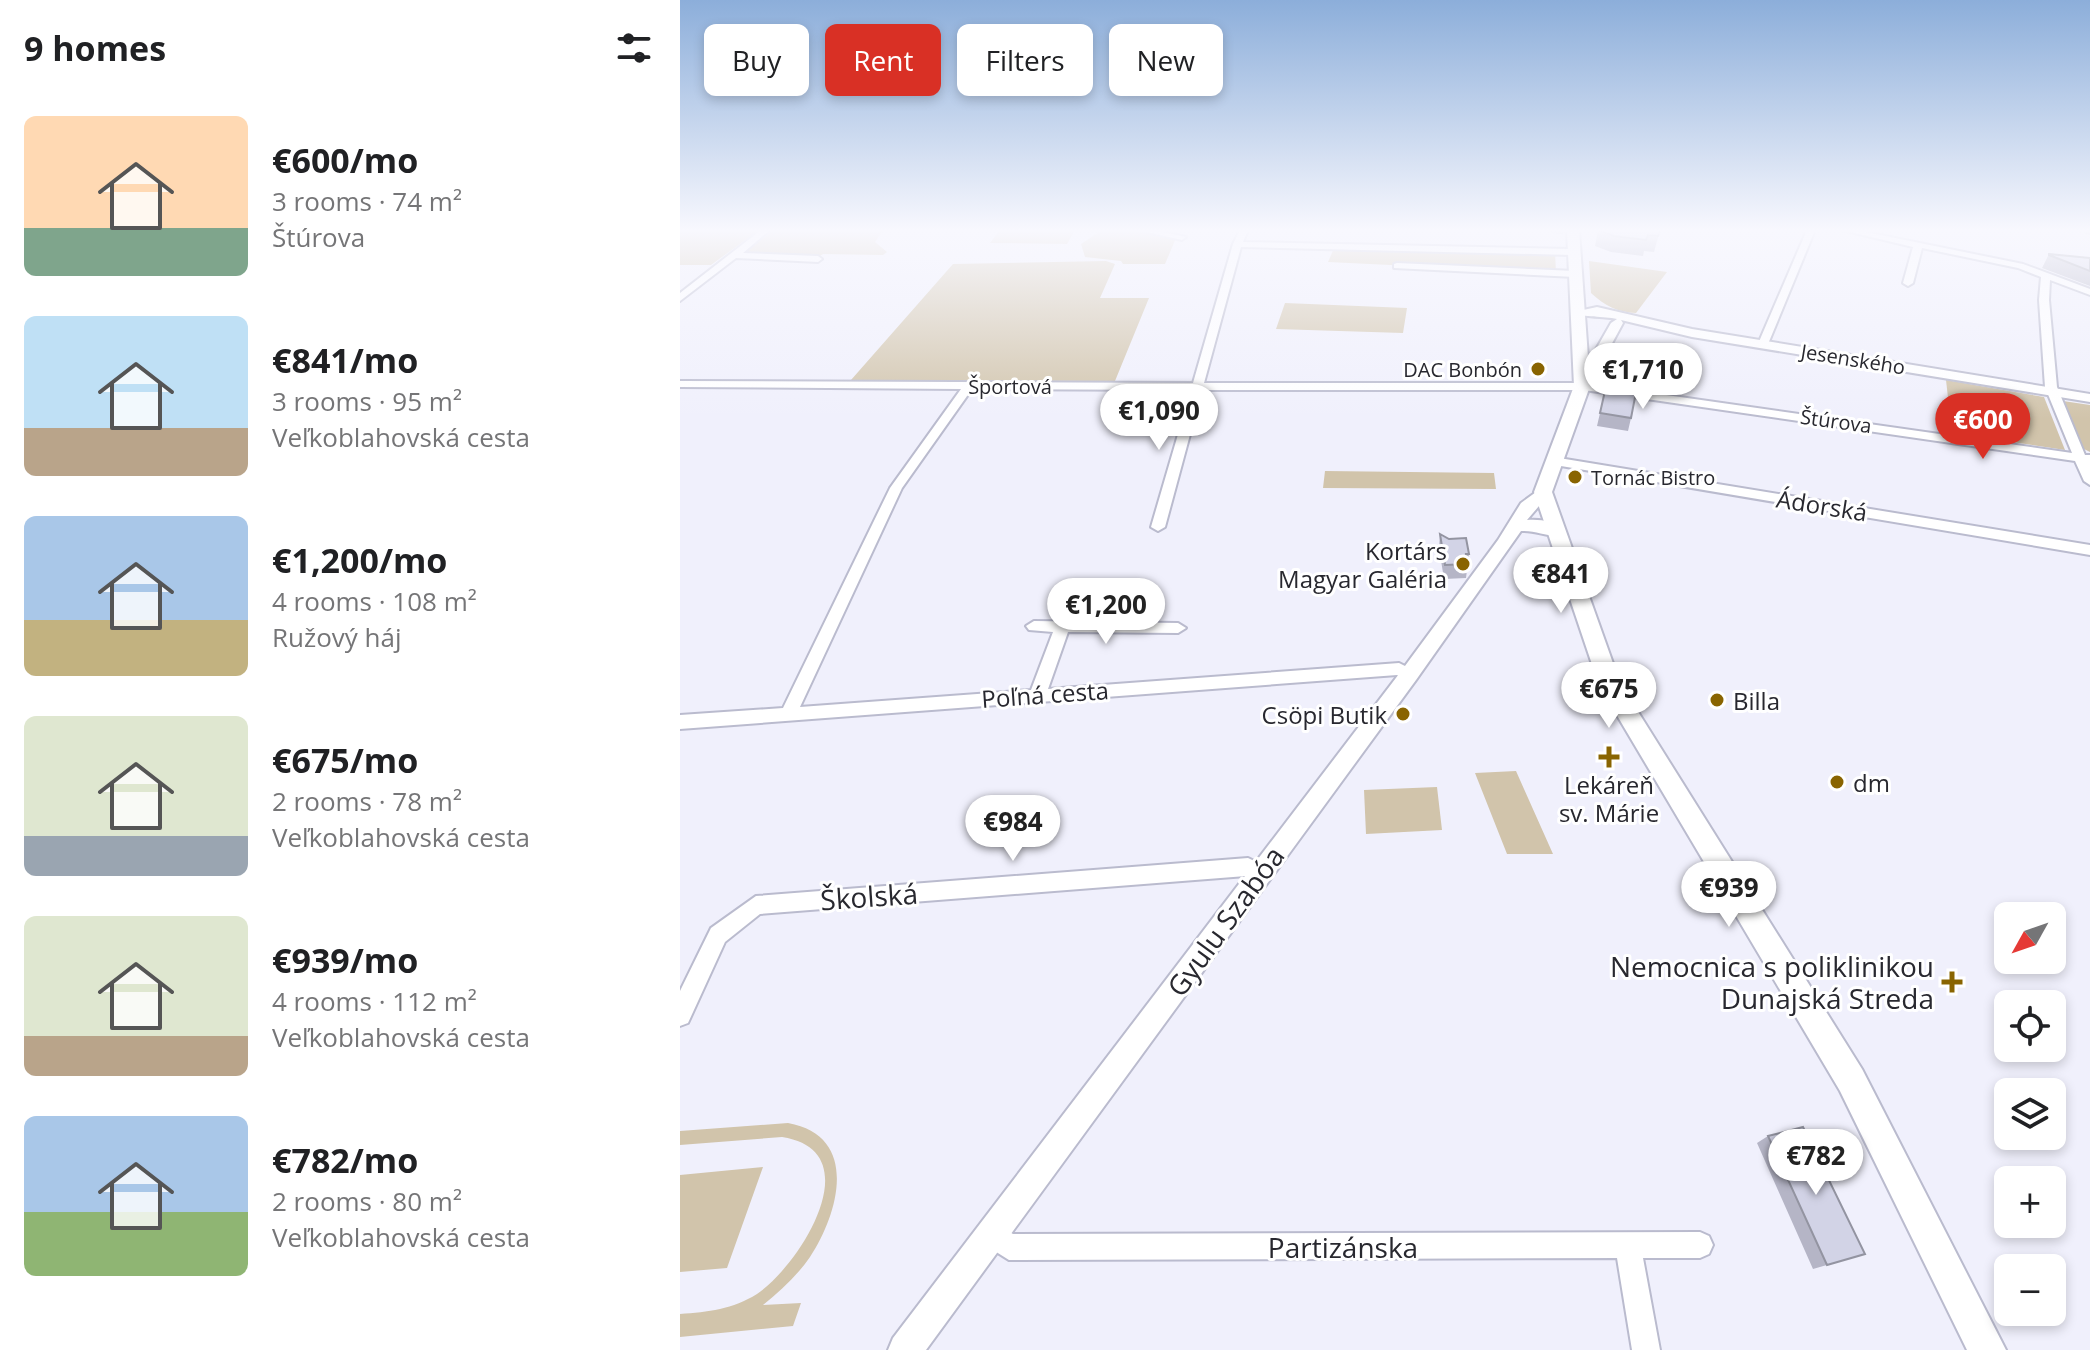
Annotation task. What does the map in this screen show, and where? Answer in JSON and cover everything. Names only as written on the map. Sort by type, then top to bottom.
[{"type":"main road","points":[[1577,293],[1581,387],[1543,492],[1610,685],[1851,1080],[1987,1350]]},
{"type":"street","points":[[1158,527],[1223,293]]},
{"type":"street","points":[[1581,293],[1617,319],[1581,387]]},
{"type":"street","points":[[1763,344],[1784,293]]},
{"type":"street","points":[[2046,293],[2046,343],[2052,392],[2085,458],[2090,481]]},
{"type":"street","name":"Jesenského","points":[[1580,312],[2090,398]]},
{"type":"street","name":"Športová","points":[[680,384],[1581,387]]},
{"type":"street","points":[[788,714],[896,488],[968,386]]},
{"type":"street","name":"Štúrova","points":[[1581,387],[2085,458]]},
{"type":"street","name":"Ádorská","points":[[1553,461],[2090,550]]},
{"type":"street","name":"Gyulu Szabóa","points":[[905,1350],[1409,675],[1527,507],[1543,492]]},
{"type":"street","points":[[1516,526],[1539,524],[1555,531]]},
{"type":"street","points":[[1034,626],[1178,628]]},
{"type":"street","points":[[1038,694],[1063,626]]},
{"type":"street","name":"Poľná cesta","points":[[680,722],[1399,669],[1409,675]]},
{"type":"street","name":"Školská","points":[[680,1015],[718,935],[756,905],[1248,867],[1260,873]]},
{"type":"street","name":"Partizánska","points":[[991,1234],[1009,1247],[1700,1245]]},
{"type":"street","points":[[1628,1245],[1646,1350]]},
{"type":"shaded area","points":[[928,293],[1102,293],[1100,298],[1149,298],[1115,381],[851,380]]},
{"type":"shaded area","points":[[1591,293],[1651,293],[1636,313],[1612,308]]},
{"type":"shaded area","points":[[1285,303],[1407,308],[1403,333],[1276,329]]},
{"type":"shaded area","points":[[1946,380],[2044,397],[2065,450],[1952,433]]},
{"type":"shaded area","points":[[2063,401],[2090,405],[2090,452],[2084,449]]},
{"type":"shaded area","points":[[1325,471],[1494,473],[1496,489],[1323,488]]},
{"type":"shaded area","points":[[1516,771],[1553,854],[1507,854],[1475,773]]},
{"type":"shaded area","points":[[1437,787],[1442,830],[1366,834],[1364,790]]},
{"type":"shaded area","points":[[788,1123],[811,1131],[826,1143],[834,1160],[837,1178],[829,1219],[810,1257],[800,1271],[763,1305],[801,1303],[793,1326],[680,1337],[680,1314],[710,1311],[739,1303],[774,1280],[808,1235],[825,1185],[822,1163],[809,1147],[782,1137],[680,1145],[680,1131]]},
{"type":"shaded area","points":[[763,1167],[727,1268],[680,1272],[680,1175]]},
{"type":"building","points":[[1607,382],[1637,387],[1631,418],[1600,413]]},
{"type":"building","points":[[1440,534],[1449,539],[1466,538],[1468,564],[1445,565]]},
{"type":"building","points":[[1803,1127],[1865,1254],[1827,1265],[1768,1136]]},
{"type":"place","name":"DAC Bonbón","points":[[1538,369]]},
{"type":"place","name":"Tornác Bistro","points":[[1575,477]]},
{"type":"place","name":"Kortárs Magyar Galéria","points":[[1463,564]]},
{"type":"place","name":"Billa","points":[[1717,700]]},
{"type":"place","name":"Csöpi Butik","points":[[1403,714]]},
{"type":"place","name":"Lekáreň sv. Márie","points":[[1609,757]]},
{"type":"place","name":"dm","points":[[1837,782]]},
{"type":"place","name":"Nemocnica s poliklinikou Dunajská Streda","points":[[1952,982]]}]
